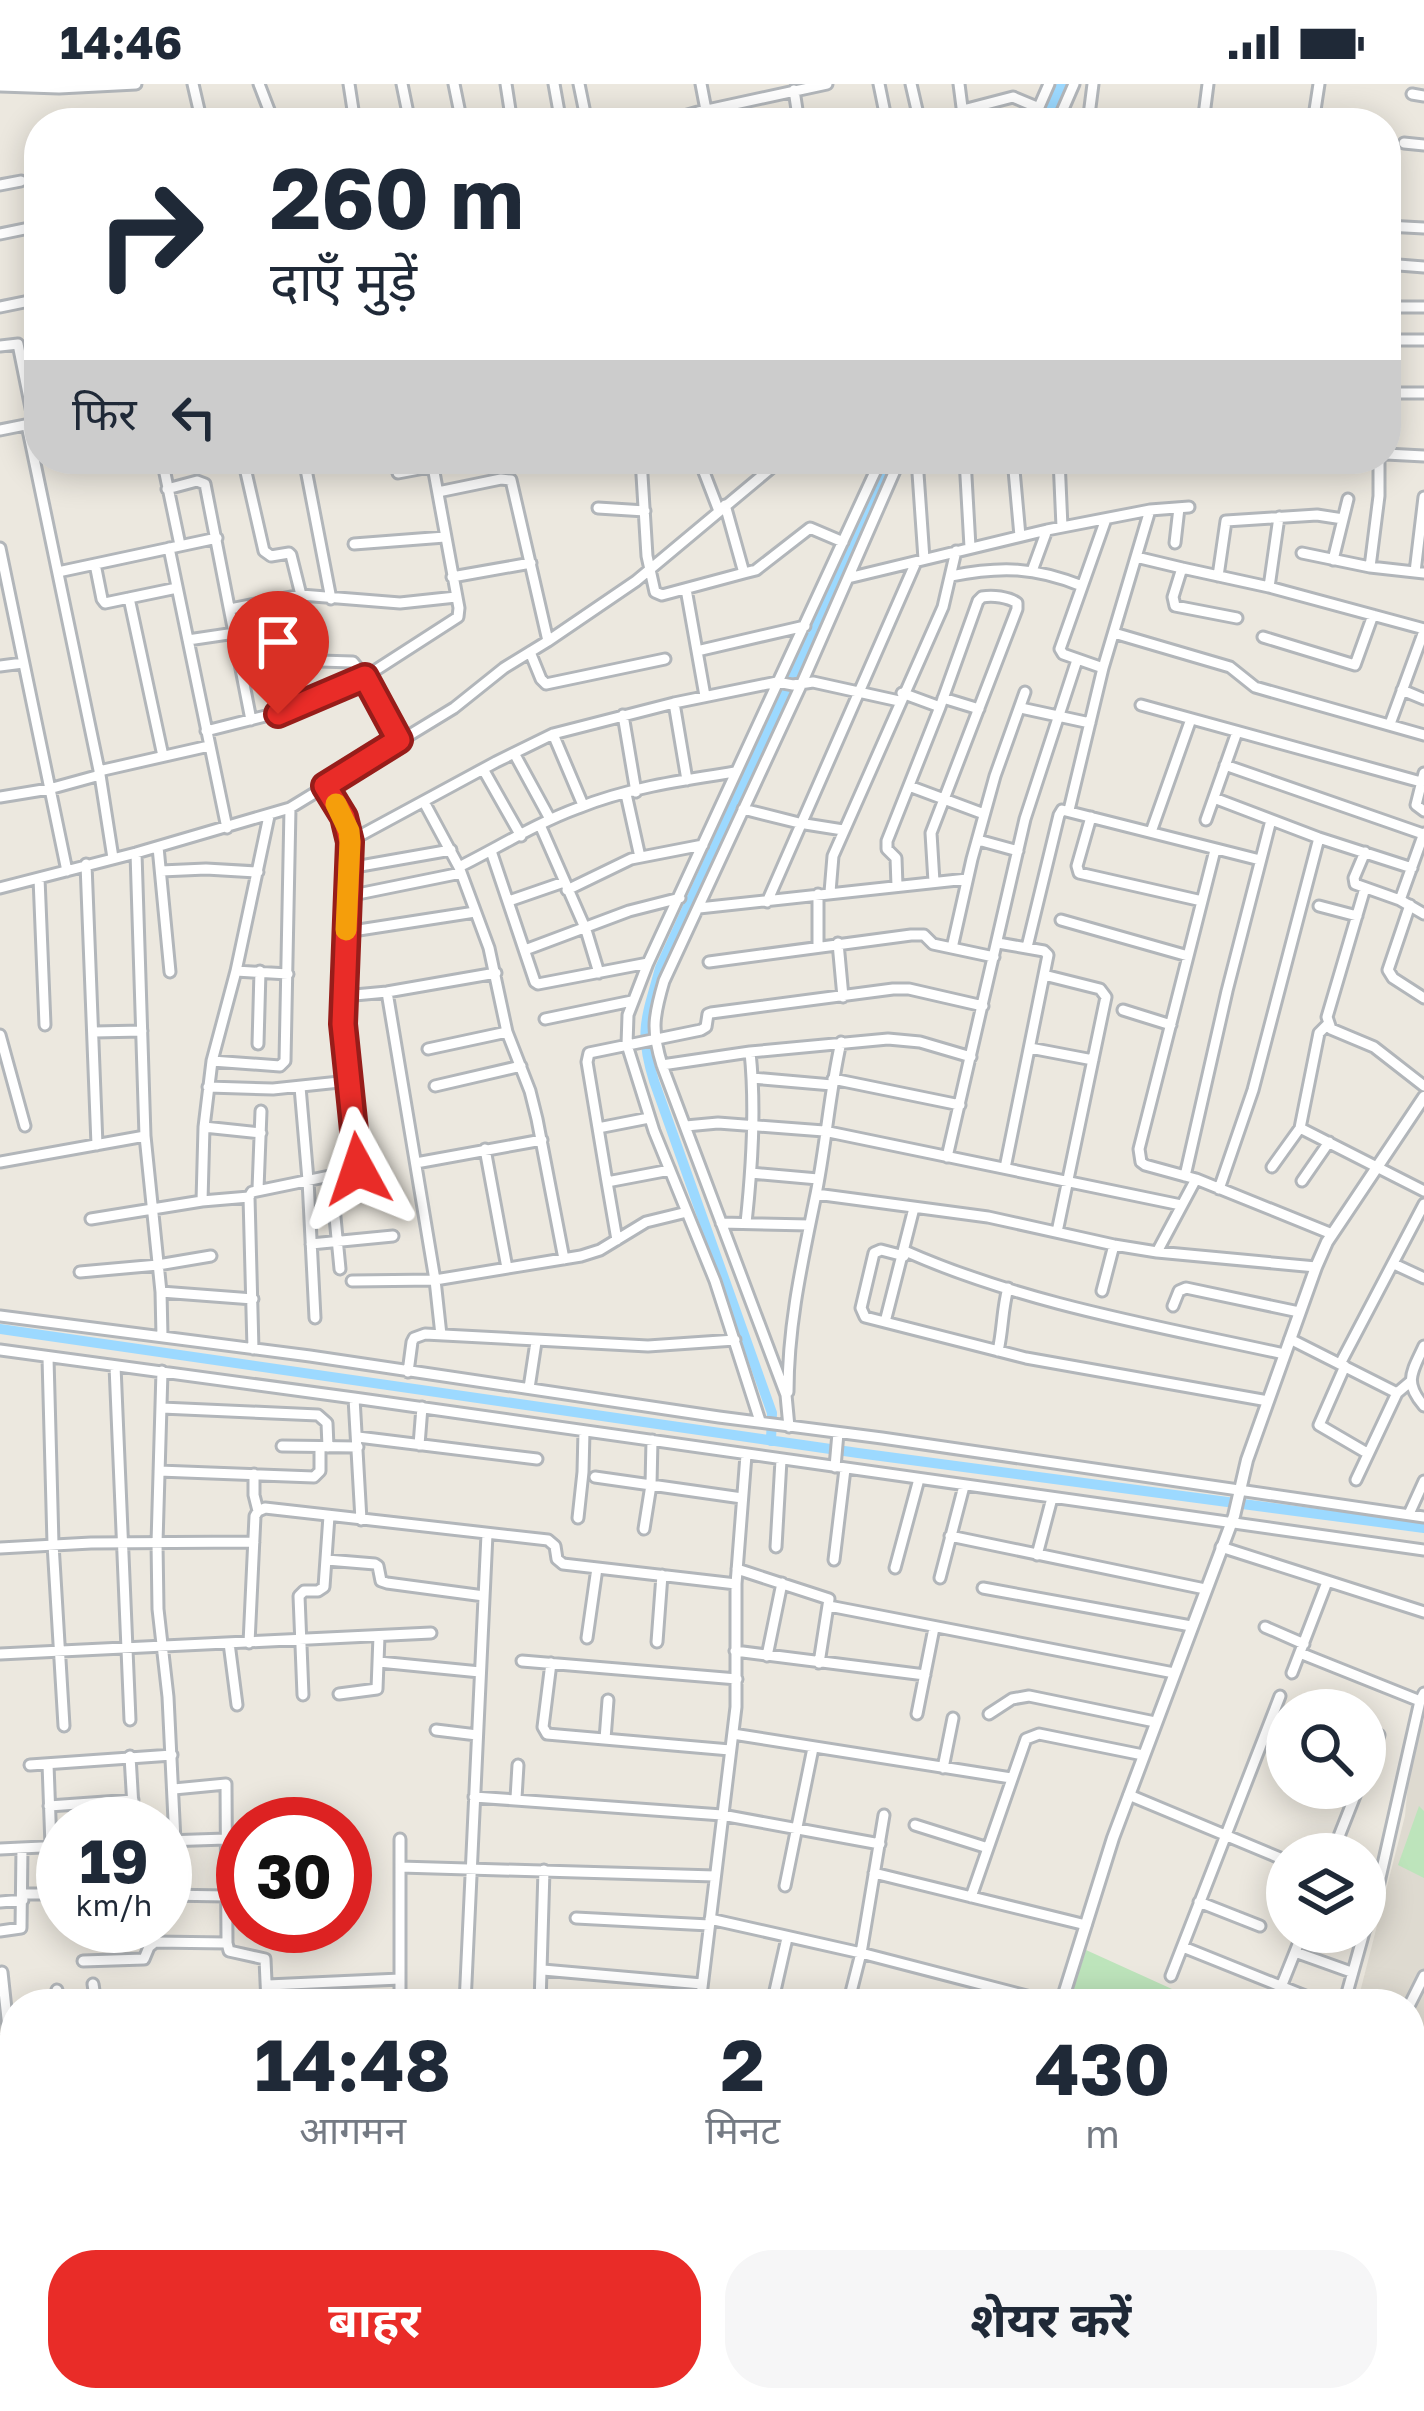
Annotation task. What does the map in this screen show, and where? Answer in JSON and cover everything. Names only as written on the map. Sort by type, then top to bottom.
[{"type":"street","points":[[0,86],[136,84]]},
{"type":"street","points":[[727,108],[827,84]]},
{"type":"street","points":[[971,108],[1013,97],[1039,108],[1049,84]]},
{"type":"street","points":[[794,90],[797,108]]},
{"type":"street","points":[[1404,142],[1424,145]]},
{"type":"street","points":[[0,185],[21,181]]},
{"type":"street","points":[[0,346],[18,344],[24,374]]},
{"type":"street","points":[[40,474],[100,773],[112,858]]},
{"type":"street","points":[[164,474],[177,588],[227,828]]},
{"type":"street","points":[[246,474],[264,551],[271,556],[291,555],[302,595]]},
{"type":"street","points":[[307,474],[331,599]]},
{"type":"street","points":[[206,731],[289,711],[365,677],[455,619],[459,613],[434,474]]},
{"type":"street","points":[[642,474],[649,570],[658,595],[756,570],[810,528],[843,542]]},
{"type":"street","points":[[706,474],[744,573]]},
{"type":"street","points":[[0,888],[290,808],[454,708],[492,676],[649,570],[764,474]]},
{"type":"street","points":[[775,1424],[735,1340],[649,1118],[641,1042],[743,808],[805,626],[874,474]]},
{"type":"street","points":[[788,1404],[662,1065],[641,1042],[628,1015],[735,772],[848,578],[893,474]]},
{"type":"street","points":[[767,902],[857,692],[920,560],[917,474]]},
{"type":"street","points":[[966,474],[970,547]]},
{"type":"street","points":[[1014,474],[1020,536]]},
{"type":"street","points":[[1060,474],[1062,527]]},
{"type":"street","points":[[1370,567],[1380,474]]},
{"type":"street","points":[[438,492],[511,480],[548,641]]},
{"type":"street","points":[[167,489],[203,482],[251,720]]},
{"type":"street","points":[[1303,553],[1419,573],[1424,497]]},
{"type":"street","points":[[1333,560],[1348,499]]},
{"type":"street","points":[[848,578],[1047,530],[1184,507],[1174,543]]},
{"type":"street","points":[[598,508],[645,511]]},
{"type":"street","points":[[1069,810],[1103,668],[1150,510]]},
{"type":"street","points":[[1218,576],[1226,521],[1317,515],[1343,519]]},
{"type":"street","points":[[1269,587],[1280,517]]},
{"type":"street","points":[[1103,668],[1060,649],[1106,520]]},
{"type":"street","points":[[1032,571],[1047,530]]},
{"type":"street","points":[[354,544],[445,537]]},
{"type":"street","points":[[58,572],[217,538]]},
{"type":"street","points":[[818,946],[832,856],[943,607],[956,551]]},
{"type":"street","points":[[0,552],[5,605],[23,663],[67,871]]},
{"type":"street","points":[[1136,556],[1424,630],[1390,724]]},
{"type":"street","points":[[452,577],[531,563]]},
{"type":"street","points":[[95,564],[103,602],[177,588]]},
{"type":"street","points":[[951,576],[990,568],[1032,571],[1082,586]]},
{"type":"street","points":[[1182,568],[1174,605],[1238,618]]},
{"type":"street","points":[[686,589],[705,696]]},
{"type":"street","points":[[230,609],[302,595],[400,603],[456,597]]},
{"type":"street","points":[[897,886],[896,858],[886,841],[978,601],[982,596],[1013,600],[1017,609],[931,832],[934,882]]},
{"type":"street","points":[[129,598],[163,756]]},
{"type":"street","points":[[1263,637],[1354,664],[1373,615]]},
{"type":"street","points":[[697,651],[805,626]]},
{"type":"street","points":[[188,640],[235,633]]},
{"type":"street","points":[[1114,633],[1230,668],[1256,687],[1424,735]]},
{"type":"street","points":[[530,652],[546,683],[665,659]]},
{"type":"street","points":[[286,660],[353,662],[399,740]]},
{"type":"street","points":[[947,1157],[1032,794],[1077,660]]},
{"type":"street","points":[[0,666],[23,663]]},
{"type":"street","points":[[350,842],[553,734],[705,696],[813,682],[979,709]]},
{"type":"street","points":[[1402,690],[1424,699]]},
{"type":"street","points":[[952,947],[984,814],[1025,692]]},
{"type":"street","points":[[674,703],[687,780]]},
{"type":"street","points":[[1141,705],[1423,777],[1416,805],[1424,811]]},
{"type":"street","points":[[1021,708],[1090,722]]},
{"type":"street","points":[[623,716],[640,857]]},
{"type":"street","points":[[1151,832],[1191,718]]},
{"type":"street","points":[[1206,820],[1237,732]]},
{"type":"street","points":[[553,734],[584,806]]},
{"type":"street","points":[[0,797],[49,789],[209,746]]},
{"type":"street","points":[[514,753],[545,822],[599,973]]},
{"type":"street","points":[[1226,765],[1424,834],[1388,970],[1424,998]]},
{"type":"street","points":[[483,769],[521,836]]},
{"type":"street","points":[[348,896],[460,870],[545,822],[584,806],[735,772]]},
{"type":"street","points":[[91,1219],[253,1193],[353,1172],[359,1165],[343,1024],[350,842],[344,817],[325,786]]},
{"type":"street","points":[[909,786],[984,814]]},
{"type":"street","points":[[1214,798],[1319,838],[1417,861]]},
{"type":"street","points":[[424,802],[460,870],[496,973],[507,1032],[542,1140],[564,1258]]},
{"type":"street","points":[[212,1061],[284,1064],[290,808]]},
{"type":"street","points":[[743,808],[844,830]]},
{"type":"street","points":[[1027,947],[1062,810],[1260,860]]},
{"type":"street","points":[[202,1201],[212,1061],[269,816]]},
{"type":"street","points":[[1091,817],[1079,873],[1202,901]]},
{"type":"street","points":[[1157,1252],[1190,1177],[1271,820]]},
{"type":"street","points":[[1219,1189],[1252,1090],[1319,838]]},
{"type":"street","points":[[978,840],[1018,851]]},
{"type":"street","points":[[508,901],[565,886],[640,857],[704,845]]},
{"type":"street","points":[[158,847],[170,972]]},
{"type":"street","points":[[350,868],[451,850]]},
{"type":"street","points":[[1215,850],[1139,1156],[1145,1166],[1190,1177],[1332,1234]]},
{"type":"street","points":[[491,851],[538,984],[648,963]]},
{"type":"street","points":[[1365,852],[1355,884],[1424,914]]},
{"type":"street","points":[[136,853],[145,1136],[162,1336]]},
{"type":"street","points":[[86,864],[97,1145]]},
{"type":"street","points":[[161,872],[258,872]]},
{"type":"street","points":[[39,878],[45,1025]]},
{"type":"street","points":[[699,908],[968,879]]},
{"type":"street","points":[[1365,888],[1328,1025],[1374,1047],[1424,1086]]},
{"type":"street","points":[[525,950],[629,911],[680,898]]},
{"type":"street","points":[[1319,906],[1357,916]]},
{"type":"street","points":[[346,932],[475,912]]},
{"type":"street","points":[[1061,920],[1188,956]]},
{"type":"street","points":[[709,962],[919,934],[933,944],[994,957]]},
{"type":"street","points":[[838,943],[843,997]]},
{"type":"street","points":[[998,943],[1046,952],[1005,1168]]},
{"type":"street","points":[[236,970],[288,974]]},
{"type":"street","points":[[258,1044],[260,971]]},
{"type":"street","points":[[344,996],[496,973]]},
{"type":"street","points":[[1044,975],[1105,993],[1057,1232]]},
{"type":"street","points":[[617,1240],[587,1056],[593,1052],[704,1029],[711,1012],[903,988],[983,1006]]},
{"type":"street","points":[[387,992],[442,1335]]},
{"type":"street","points":[[545,1019],[632,1001]]},
{"type":"street","points":[[1123,1010],[1171,1024]]},
{"type":"street","points":[[1272,1167],[1300,1128],[1319,1033],[1328,1025]]},
{"type":"street","points":[[94,1032],[142,1030]]},
{"type":"street","points":[[428,1049],[507,1032]]},
{"type":"street","points":[[0,1035],[4,1064],[25,1126]]},
{"type":"street","points":[[662,1065],[841,1042],[900,1040],[970,1057]]},
{"type":"street","points":[[775,1424],[788,1404],[791,1320],[841,1042]]},
{"type":"street","points":[[1030,1048],[1093,1060]]},
{"type":"street","points":[[746,1223],[751,1173],[750,1052]]},
{"type":"street","points":[[436,1086],[521,1066]]},
{"type":"street","points":[[752,1078],[832,1082],[960,1105]]},
{"type":"street","points":[[208,1087],[273,1089],[349,1081]]},
{"type":"street","points":[[300,1087],[315,1318]]},
{"type":"street","points":[[1064,1989],[1143,1755],[1232,1520],[1268,1400],[1316,1267],[1332,1234],[1424,1097]]},
{"type":"street","points":[[254,1349],[253,1193],[261,1111]]},
{"type":"street","points":[[598,1128],[649,1118]]},
{"type":"street","points":[[686,1126],[718,1123],[824,1131],[1181,1205]]},
{"type":"street","points":[[204,1127],[261,1133]]},
{"type":"street","points":[[1300,1128],[1424,1190]]},
{"type":"street","points":[[0,1162],[145,1136]]},
{"type":"street","points":[[416,1163],[542,1140]]},
{"type":"street","points":[[1302,1180],[1329,1142]]},
{"type":"street","points":[[485,1149],[507,1268]]},
{"type":"street","points":[[607,1182],[670,1170]]},
{"type":"street","points":[[751,1173],[818,1179]]},
{"type":"street","points":[[331,1176],[340,1269]]},
{"type":"street","points":[[817,1194],[988,1217],[1157,1252],[1316,1267]]},
{"type":"street","points":[[1367,1453],[1319,1425],[1343,1365],[1424,1204]]},
{"type":"street","points":[[885,1322],[914,1208]]},
{"type":"street","points":[[352,1281],[435,1280],[564,1258],[600,1250],[646,1222],[687,1212]]},
{"type":"street","points":[[721,1222],[809,1226]]},
{"type":"street","points":[[311,1244],[393,1236]]},
{"type":"street","points":[[1102,1292],[1114,1245]]},
{"type":"street","points":[[1268,1400],[998,1351],[865,1317],[860,1308],[874,1253],[904,1254],[1061,1305],[1285,1354]]},
{"type":"street","points":[[80,1272],[211,1256]]},
{"type":"street","points":[[1394,1264],[1424,1278]]},
{"type":"street","points":[[998,1351],[1008,1288]]},
{"type":"street","points":[[1174,1306],[1179,1292],[1186,1288],[1299,1312]]},
{"type":"street","points":[[161,1292],[253,1300]]},
{"type":"street","points":[[0,1316],[1424,1516]]},
{"type":"street","points":[[408,1372],[414,1338],[424,1334],[648,1346],[735,1340]]},
{"type":"street","points":[[1290,1339],[1397,1393]]},
{"type":"street","points":[[529,1388],[536,1342]]},
{"type":"street","points":[[1424,1346],[1410,1382],[1424,1406]]},
{"type":"street","points":[[0,1350],[1424,1550]]},
{"type":"street","points":[[48,1358],[64,1726]]},
{"type":"street","points":[[115,1366],[130,1720]]},
{"type":"street","points":[[162,1372],[157,1543],[173,1797]]},
{"type":"street","points":[[1356,1480],[1397,1393],[1410,1382]]},
{"type":"street","points":[[354,1398],[362,1520]]},
{"type":"street","points":[[159,1471],[317,1476],[327,1423],[318,1415],[162,1408]]},
{"type":"street","points":[[419,1444],[422,1408]]},
{"type":"street","points":[[578,1518],[584,1431]]},
{"type":"street","points":[[834,1560],[838,1437]]},
{"type":"street","points":[[644,1529],[652,1440]]},
{"type":"street","points":[[282,1446],[419,1444],[536,1459]]},
{"type":"street","points":[[702,1989],[733,1734],[736,1584],[746,1454]]},
{"type":"street","points":[[776,1547],[781,1460]]},
{"type":"street","points":[[249,1643],[258,1511],[254,1474]]},
{"type":"street","points":[[595,1477],[742,1498]]},
{"type":"street","points":[[895,1568],[919,1479]]},
{"type":"street","points":[[1409,1514],[1424,1481]]},
{"type":"street","points":[[940,1578],[964,1486]]},
{"type":"street","points":[[1037,1556],[1052,1498]]},
{"type":"street","points":[[258,1511],[265,1508],[548,1540],[559,1562],[736,1584]]},
{"type":"street","points":[[303,1695],[301,1593],[322,1589],[329,1516]]},
{"type":"street","points":[[466,1989],[487,1534]]},
{"type":"street","points":[[950,1536],[1205,1589]]},
{"type":"street","points":[[0,1548],[254,1542]]},
{"type":"street","points":[[1221,1547],[1424,1612]]},
{"type":"street","points":[[327,1560],[375,1564],[383,1582],[484,1596]]},
{"type":"street","points":[[587,1638],[597,1568]]},
{"type":"street","points":[[737,1569],[827,1597],[819,1663]]},
{"type":"street","points":[[657,1642],[662,1575]]},
{"type":"street","points":[[1292,1673],[1327,1582]]},
{"type":"street","points":[[767,1656],[782,1583]]},
{"type":"street","points":[[983,1588],[1191,1626]]},
{"type":"street","points":[[829,1606],[1174,1673]]},
{"type":"street","points":[[1264,1627],[1302,1648],[1422,1697],[1386,1836]]},
{"type":"street","points":[[917,1714],[934,1628]]},
{"type":"street","points":[[0,1654],[431,1634]]},
{"type":"street","points":[[339,1694],[377,1689],[379,1636]]},
{"type":"street","points":[[229,1642],[237,1705]]},
{"type":"street","points":[[735,1652],[925,1675]]},
{"type":"street","points":[[522,1660],[737,1679]]},
{"type":"street","points":[[379,1662],[480,1672]]},
{"type":"street","points":[[551,1663],[547,1734],[730,1750]]},
{"type":"street","points":[[989,1714],[1029,1696],[1155,1723]]},
{"type":"street","points":[[605,1739],[608,1700]]},
{"type":"street","points":[[943,1768],[952,1718]]},
{"type":"street","points":[[436,1730],[477,1735]]},
{"type":"street","points":[[1172,1976],[1266,1733]]},
{"type":"street","points":[[733,1734],[1011,1778]]},
{"type":"street","points":[[971,1897],[1026,1739],[1031,1735],[1143,1755]]},
{"type":"street","points":[[1410,1743],[1424,1749]]},
{"type":"street","points":[[785,1886],[812,1748]]},
{"type":"street","points":[[30,1765],[172,1755]]},
{"type":"street","points":[[130,1756],[133,1797]]},
{"type":"street","points":[[48,1764],[50,1797]]},
{"type":"street","points":[[516,1798],[518,1765]]},
{"type":"street","points":[[174,1789],[226,1784],[226,1797]]},
{"type":"street","points":[[1129,1795],[1266,1852]]},
{"type":"street","points":[[474,1797],[722,1815],[880,1844]]},
{"type":"street","points":[[852,1989],[884,1815]]},
{"type":"street","points":[[915,1825],[988,1848]]},
{"type":"street","points":[[400,1839],[400,1989]]},
{"type":"street","points":[[0,1849],[36,1847]]},
{"type":"street","points":[[0,1931],[21,1928],[22,1848]]},
{"type":"street","points":[[400,1867],[715,1876]]},
{"type":"street","points":[[541,1989],[544,1870]]},
{"type":"street","points":[[874,1873],[1086,1925]]},
{"type":"street","points":[[0,1902],[36,1896]]},
{"type":"street","points":[[1199,1902],[1260,1926]]},
{"type":"street","points":[[576,1918],[709,1922],[861,1953],[1001,1989]]},
{"type":"street","points":[[775,1989],[787,1938]]},
{"type":"street","points":[[82,1961],[144,1959],[151,1944],[159,1942],[216,1942]]},
{"type":"street","points":[[1183,1947],[1286,1989]]},
{"type":"street","points":[[232,1953],[265,1959],[268,1989]]},
{"type":"street","points":[[1281,1987],[1295,1953]]},
{"type":"street","points":[[1298,1953],[1351,1972]]},
{"type":"street","points":[[1349,1989],[1357,1953]]},
{"type":"street","points":[[543,1970],[702,1984]]},
{"type":"street","points":[[268,1985],[400,1979]]},
{"type":"street","points":[[93,1984],[94,1989]]},
{"type":"shaded area","points":[[1424,1720],[1424,1989],[1361,1989],[1370,1953],[1386,1953],[1386,1890],[1405,1816],[1411,1752]]},
{"type":"green space","points":[[1419,1806],[1424,1811],[1424,1878],[1398,1865]]},
{"type":"green space","points":[[1086,1950],[1172,1989],[1073,1989]]},
{"type":"waterway","points":[[1052,108],[1062,84]]},
{"type":"waterway","points":[[771,1441],[772,1413],[654,1081],[646,1024],[660,968],[884,474]]},
{"type":"waterway","points":[[0,1329],[858,1453],[1424,1528]]},
{"type":"slow traffic","points":[[336,804],[350,842],[346,930]]},
{"type":"route","points":[[278,714],[365,677],[399,740],[325,786],[344,817],[350,842],[343,1024],[358,1169]]}]
